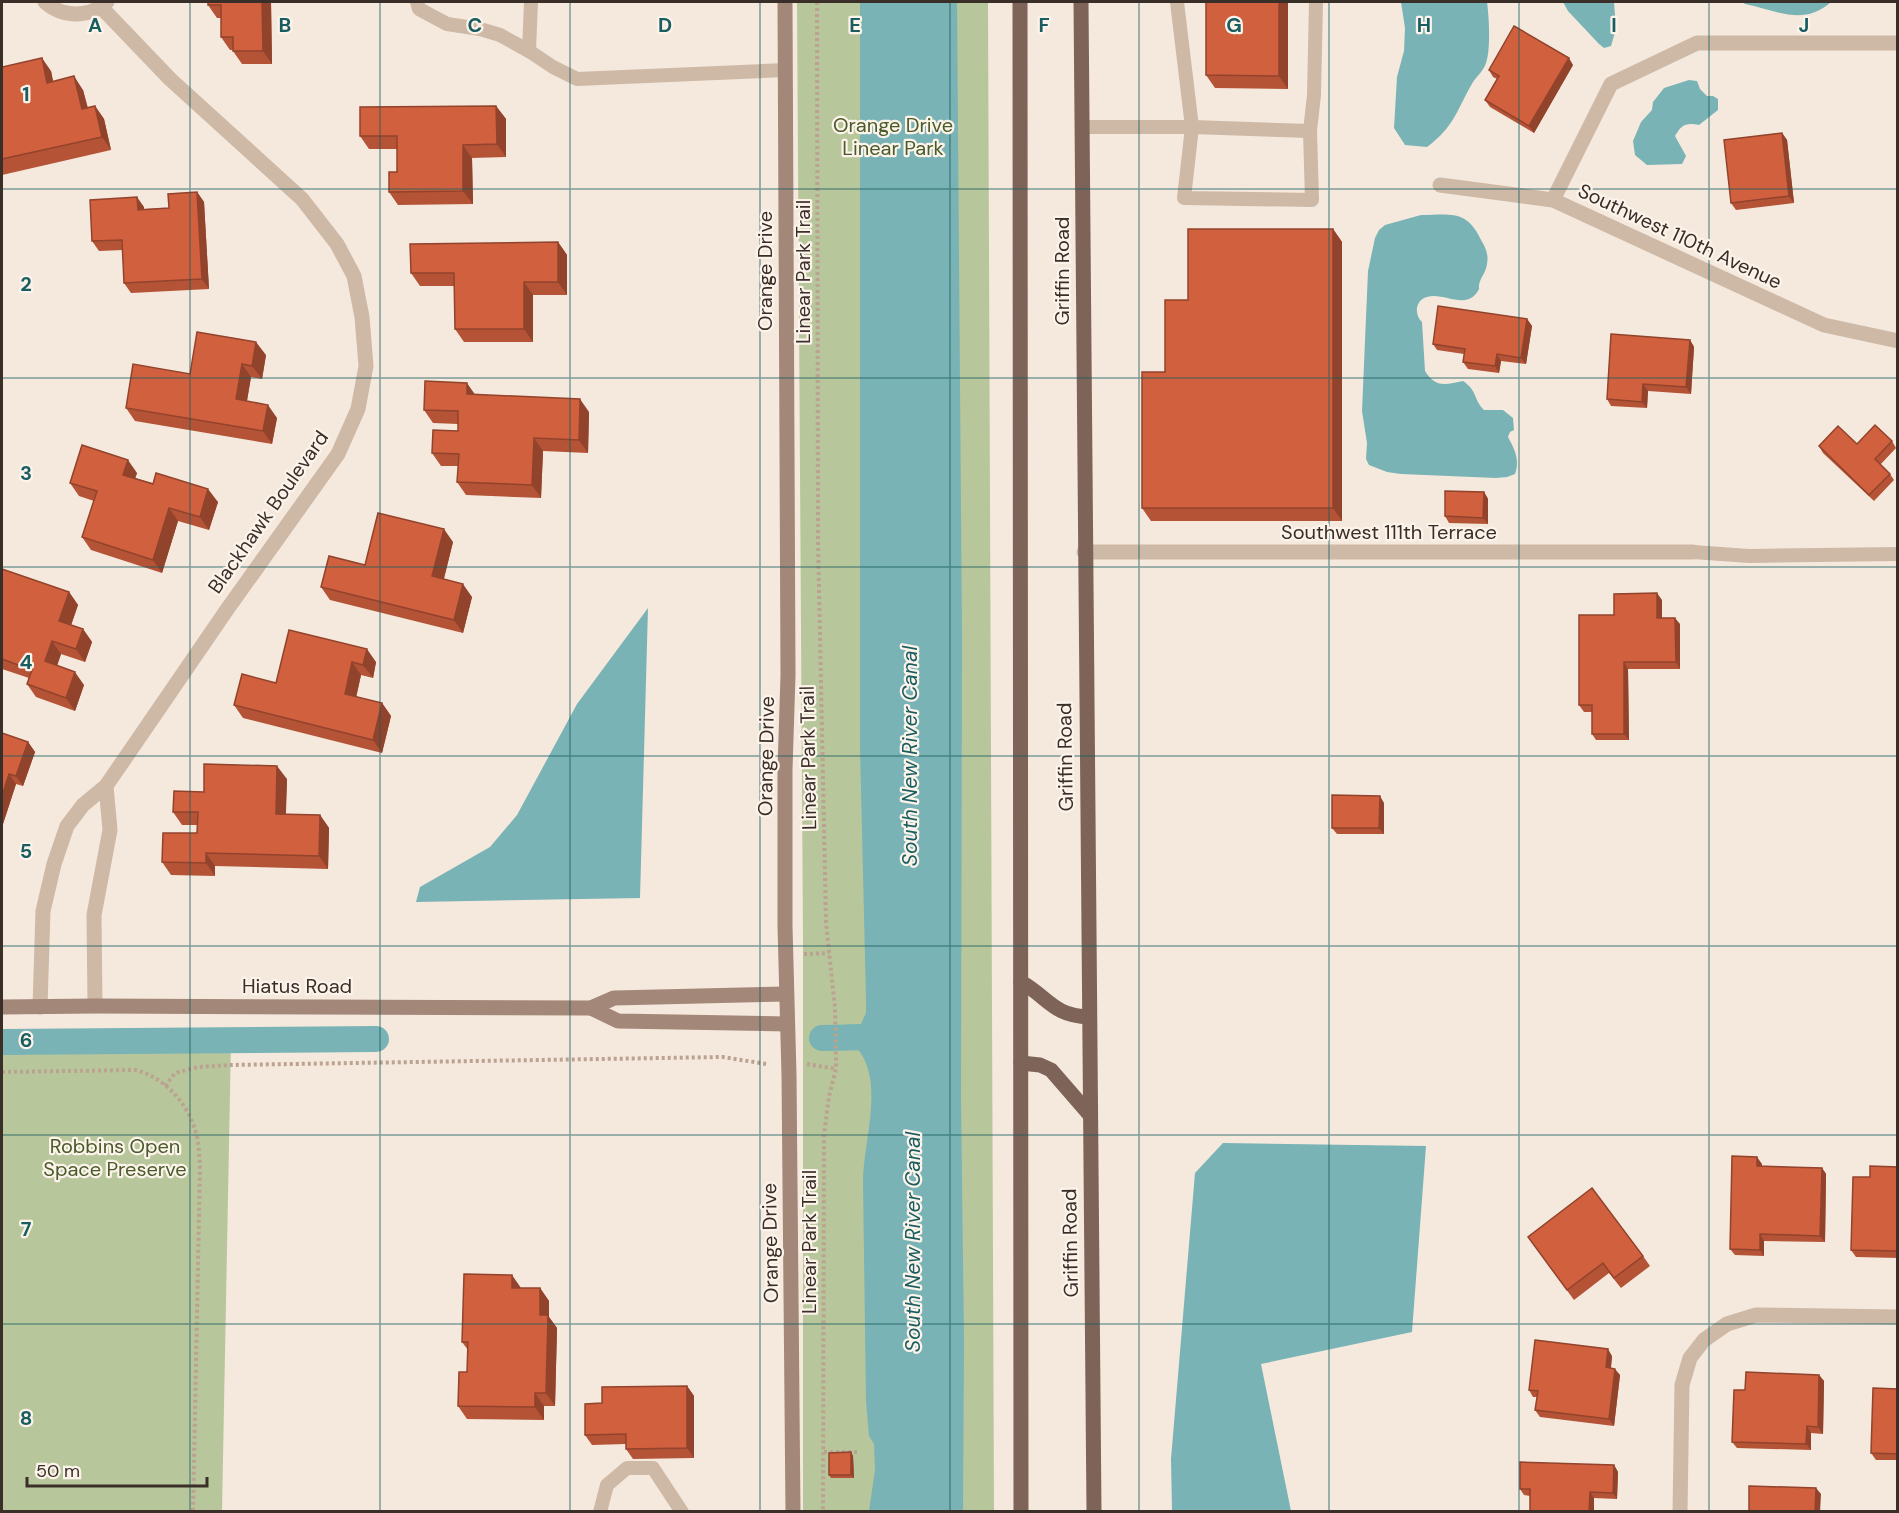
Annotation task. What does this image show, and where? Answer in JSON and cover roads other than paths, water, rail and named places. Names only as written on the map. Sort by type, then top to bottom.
[{"type":"main road","points":[[1020,2],[1021,1512]]},
{"type":"main road","name":"Griffin Road","points":[[1081,2],[1094,1512]]},
{"type":"main road","points":[[1021,982],[1036,990],[1043,1000],[1054,1008],[1066,1013],[1089,1017]]},
{"type":"main road","points":[[1021,1063],[1040,1065],[1051,1070],[1090,1115]]},
{"type":"street","name":"Blackhawk Boulevard","points":[[40,1007],[43,911],[54,864],[67,826],[83,806],[106,786],[226,611],[338,454],[358,409],[366,366],[362,317],[354,276],[337,244],[302,199],[170,80],[104,4],[88,13],[74,14],[60,11],[45,2]]},
{"type":"street","name":"Orange Drive","points":[[785,2],[789,675],[785,771],[786,994],[789,1075],[793,1512]]},
{"type":"street","points":[[1553,200],[1611,84],[1697,43],[1898,43]]},
{"type":"street","name":"Southwest 110th Avenue","points":[[1440,185],[1553,200],[1824,325],[1898,341]]},
{"type":"street","name":"Southwest 111th Terrace","points":[[1084,552],[1693,552]]},
{"type":"street","points":[[95,1006],[94,915],[110,830],[106,786]]},
{"type":"street","name":"Hiatus Road","points":[[2,1007],[591,1008],[614,998],[786,994]]},
{"type":"street","name":"Hiatus Road","points":[[591,1008],[618,1021],[787,1024]]},
{"type":"street","points":[[1680,1512],[1682,1385],[1690,1358],[1704,1340],[1727,1324],[1756,1315],[1898,1317]]},
{"type":"lane","points":[[417,2],[419,9],[447,24],[480,29],[500,36],[577,79],[785,70]]},
{"type":"lane","points":[[529,51],[531,2]]},
{"type":"lane","points":[[1177,2],[1192,127],[1184,198],[1312,200],[1310,131],[1314,95],[1316,2]]},
{"type":"lane","points":[[1082,127],[1192,127],[1310,131]]},
{"type":"lane","points":[[1693,552],[1749,556],[1898,554]]},
{"type":"lane","points":[[600,1512],[607,1485],[627,1468],[653,1468],[682,1512]]},
{"type":"water","name":"South New River Canal","points":[[860,2],[957,2],[962,637],[963,1511],[869,1511],[875,1470],[874,1444],[869,1436],[866,1401],[863,1182],[871,1093],[870,1076],[865,1061],[856,1047],[843,1048],[843,1025],[861,1024],[866,1013],[860,748]]},
{"type":"water","points":[[1401,2],[1487,2],[1489,42],[1485,66],[1444,132],[1427,147],[1405,145],[1394,128],[1397,77],[1404,51],[1405,28]]},
{"type":"water","points":[[1563,2],[1614,2],[1616,29],[1611,46],[1604,48],[1599,44],[1568,11]]},
{"type":"water","points":[[1742,2],[1831,2],[1821,10],[1810,14],[1789,15]]},
{"type":"water","points":[[1689,80],[1697,81],[1700,89],[1707,96],[1718,99],[1718,110],[1699,125],[1687,124],[1677,132],[1675,136],[1686,156],[1682,164],[1647,165],[1635,155],[1633,141],[1641,122],[1652,110],[1653,102],[1664,88]]},
{"type":"water","points":[[1421,215],[1448,215],[1463,218],[1475,229],[1486,250],[1486,268],[1479,289],[1474,296],[1464,300],[1438,296],[1427,297],[1418,304],[1417,312],[1422,322],[1425,371],[1429,377],[1442,384],[1463,381],[1471,388],[1484,410],[1503,410],[1513,418],[1514,430],[1508,437],[1515,451],[1517,464],[1515,474],[1507,477],[1401,474],[1387,472],[1369,465],[1366,459],[1367,443],[1362,411],[1368,271],[1375,238],[1385,225]]},
{"type":"water","points":[[648,608],[640,898],[416,902],[420,887],[490,847],[517,815],[577,704]]},
{"type":"water","points":[[1223,1143],[1426,1146],[1412,1332],[1261,1364],[1291,1511],[1172,1511],[1171,1459],[1195,1173]]},
{"type":"waterway","points":[[822,1038],[879,1037]]},
{"type":"waterway","points":[[2,1042],[376,1039]]},
{"type":"park label","name":"Orange Drive Linear Park","points":[[893,136]]},
{"type":"park label","name":"Robbins Open Space Preserve","points":[[115,1158]]}]
